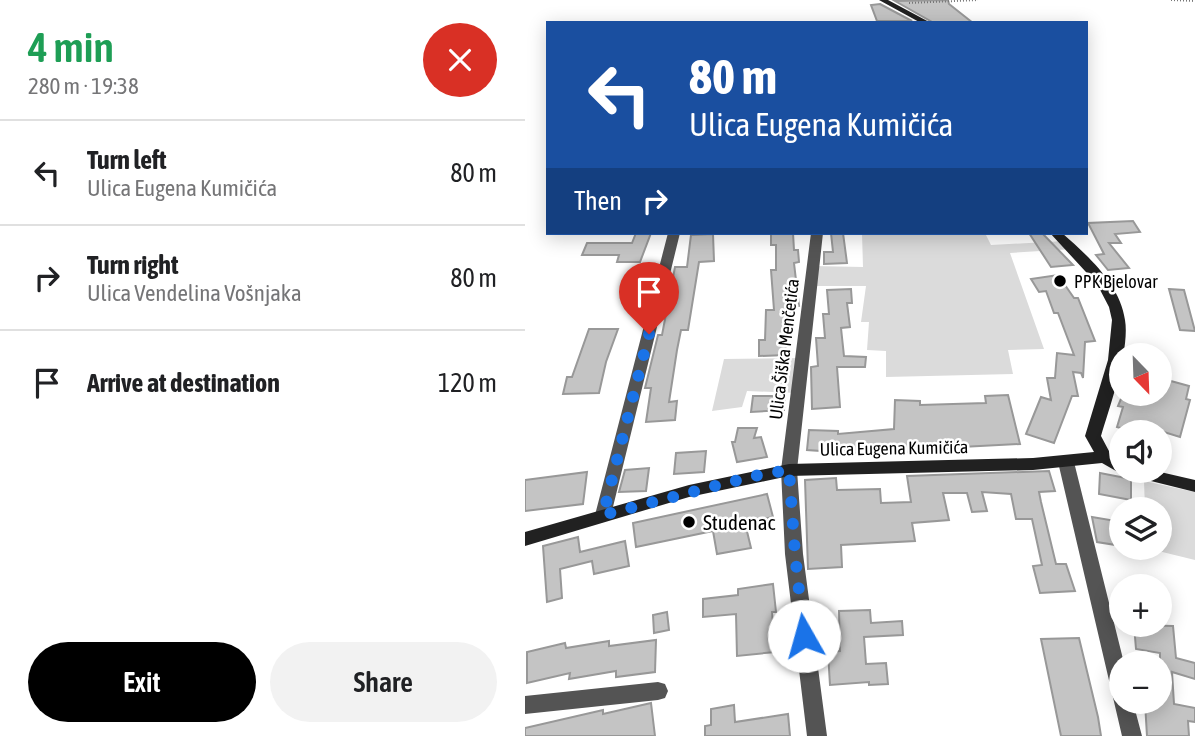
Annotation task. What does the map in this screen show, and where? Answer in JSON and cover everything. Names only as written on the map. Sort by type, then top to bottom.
[{"type":"main road","points":[[887,2],[923,21]]},
{"type":"main road","points":[[1058,235],[1111,295],[1119,321],[1114,360],[1093,436],[1104,457],[1109,460]]},
{"type":"main road","name":"Ulica Eugena Kumičića","points":[[525,539],[603,515],[754,476],[789,470],[1066,462],[1104,457]]},
{"type":"main road","points":[[1172,480],[1195,486]]},
{"type":"street","points":[[603,515],[673,235]]},
{"type":"street","name":"Ulica Šiška Menčetića","points":[[817,235],[789,470],[795,554],[817,736]]},
{"type":"street","points":[[1066,462],[1111,651]]},
{"type":"street","points":[[525,705],[658,691]]},
{"type":"street","points":[[1126,714],[1132,736]]},
{"type":"path","points":[[887,2],[978,0]]},
{"type":"path","points":[[1171,0],[1195,1]]},
{"type":"shaded area","points":[[862,235],[986,235],[991,245],[1064,241],[1073,249],[1010,253],[1044,349],[1008,350],[1013,374],[886,377],[886,351],[867,350],[869,322],[861,322],[866,286],[811,286],[813,266],[863,267]]},
{"type":"shaded area","points":[[803,358],[798,393],[747,391],[742,407],[712,411],[724,359]]},
{"type":"shaded area","points":[[1144,483],[1195,492],[1195,560],[1172,554],[1172,497],[1145,497]]},
{"type":"building","points":[[948,0],[949,4],[970,21],[930,21],[895,1]]},
{"type":"building","points":[[880,4],[912,21],[877,21],[871,5]]},
{"type":"building","points":[[1133,221],[1140,232],[1115,234],[1121,243],[1109,243],[1129,268],[1108,270],[1096,255],[1104,254],[1088,223]]},
{"type":"building","points":[[635,235],[650,235],[640,262],[617,262],[619,255],[582,255],[587,243],[632,243]]},
{"type":"building","points":[[691,235],[713,235],[714,261],[699,262],[688,330],[681,330],[669,402],[677,401],[675,420],[646,422],[651,388],[645,388],[658,335],[662,335],[675,267],[687,267]]},
{"type":"building","points":[[771,235],[793,235],[794,250],[798,250],[799,262],[794,263],[799,306],[791,307],[791,334],[785,334],[786,355],[759,356],[759,340],[765,340],[766,310],[774,310],[771,270],[776,270],[776,245],[771,245]]},
{"type":"building","points":[[831,235],[843,235],[847,263],[824,264],[824,252],[833,252]]},
{"type":"building","points":[[1030,235],[1044,235],[1073,265],[1051,267]]},
{"type":"building","points":[[1058,275],[1074,298],[1078,298],[1095,341],[1085,342],[1083,378],[1081,373],[1073,372],[1078,396],[1072,396],[1054,443],[1026,434],[1041,397],[1051,400],[1047,378],[1055,378],[1057,353],[1074,355],[1058,313],[1054,313],[1046,291],[1039,292],[1031,279]]},
{"type":"building","points":[[851,289],[852,303],[847,303],[850,327],[841,328],[844,356],[866,357],[865,367],[837,367],[840,407],[812,409],[811,367],[818,366],[816,338],[825,338],[823,314],[829,314],[827,290]]},
{"type":"building","points":[[1169,289],[1184,290],[1195,331],[1180,330]]},
{"type":"building","points":[[589,329],[618,329],[606,362],[599,393],[563,394],[567,377],[572,377]]},
{"type":"building","points":[[1173,382],[1189,386],[1186,399],[1190,400],[1180,437],[1172,434],[1172,420],[1119,420],[1123,407],[1118,406],[1173,406]]},
{"type":"building","points":[[1008,395],[1020,444],[920,452],[850,453],[807,450],[809,430],[838,431],[838,434],[894,429],[895,400],[920,401],[920,405],[986,403],[985,396]]},
{"type":"building","points":[[753,396],[785,396],[784,410],[751,412]]},
{"type":"building","points":[[738,428],[757,428],[754,438],[761,437],[767,457],[737,462],[732,442],[735,442]]},
{"type":"building","points":[[706,451],[704,472],[674,474],[676,453]]},
{"type":"building","points":[[649,468],[646,491],[619,492],[625,470]]},
{"type":"building","points":[[1049,471],[1055,491],[1039,492],[1041,502],[1056,564],[1066,564],[1075,591],[1040,593],[1033,566],[1042,565],[1032,519],[1016,519],[1011,494],[982,492],[987,511],[972,512],[967,493],[943,493],[949,520],[912,523],[915,541],[841,545],[842,567],[808,569],[805,480],[836,478],[837,490],[880,489],[881,503],[911,502],[907,476]]},
{"type":"building","points":[[587,472],[583,504],[525,511],[525,480]]},
{"type":"building","points":[[1100,473],[1109,475],[1109,483],[1131,483],[1131,497],[1099,494]]},
{"type":"building","points":[[767,494],[773,517],[745,523],[751,548],[717,554],[713,531],[636,547],[633,523]]},
{"type":"building","points":[[1092,517],[1109,520],[1109,544],[1097,542]]},
{"type":"building","points":[[578,537],[580,552],[625,541],[629,566],[594,574],[592,561],[560,569],[562,598],[547,602],[543,546]]},
{"type":"building","points":[[773,584],[776,612],[772,612],[775,652],[737,656],[736,614],[703,617],[703,599],[738,595],[738,589]]},
{"type":"building","points":[[870,610],[871,623],[902,621],[903,635],[864,637],[866,664],[886,663],[888,684],[869,685],[869,682],[830,685],[828,652],[840,651],[839,611]]},
{"type":"building","points":[[667,612],[669,630],[654,633],[653,615]]},
{"type":"building","points":[[1173,626],[1176,658],[1195,663],[1195,679],[1172,672],[1172,651],[1136,649],[1135,637],[1172,637]]},
{"type":"building","points":[[1079,638],[1101,736],[1061,736],[1041,639]]},
{"type":"building","points":[[656,640],[655,672],[616,677],[616,671],[569,679],[570,673],[527,683],[527,652],[565,643],[566,648],[609,641],[609,646]]},
{"type":"building","points":[[1172,672],[1174,704],[1195,708],[1195,722],[1188,721],[1189,736],[1147,736],[1146,714],[1172,714]]},
{"type":"building","points":[[651,703],[655,736],[525,736],[525,728],[603,710],[603,714]]},
{"type":"building","points":[[734,705],[735,722],[788,714],[790,736],[705,736],[705,726],[711,725],[711,709]]},
{"type":"place","name":"PPK Bjelovar","points":[[1060,281]]},
{"type":"place","name":"Studenac","points":[[689,522]]},
{"type":"route","points":[[649,334],[603,515],[754,476],[789,470],[804,636]]}]
